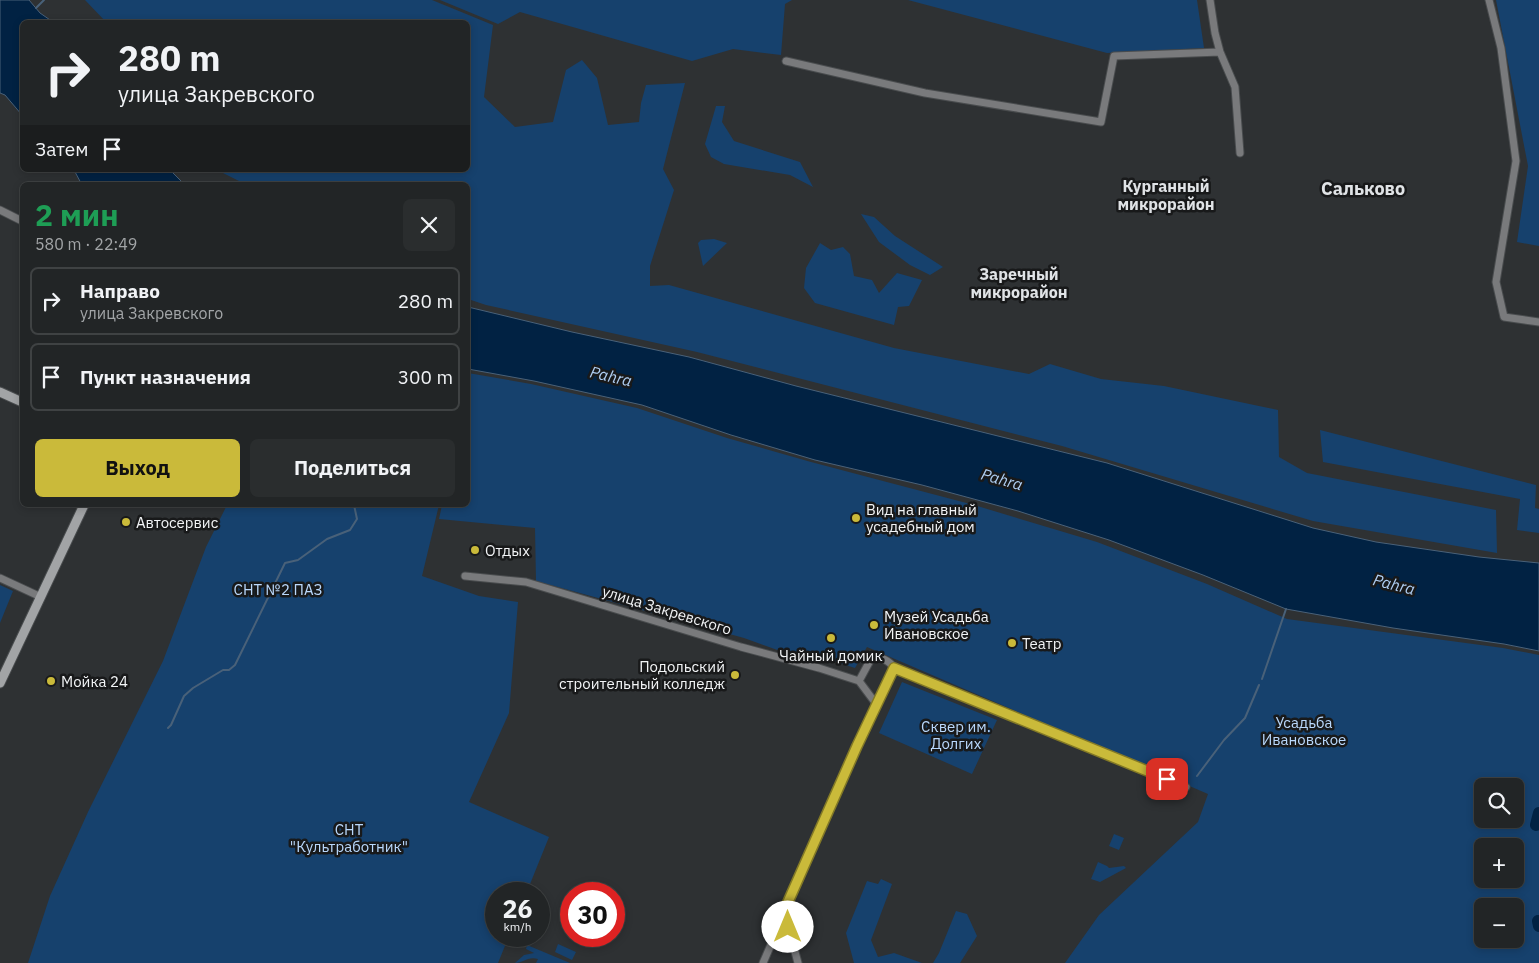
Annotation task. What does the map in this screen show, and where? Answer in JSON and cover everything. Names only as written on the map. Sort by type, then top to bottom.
[{"type":"main road","points":[[0,392],[20,401]]},
{"type":"main road","points":[[0,683],[83,507]]},
{"type":"street","points":[[1210,0],[1220,52],[1235,87],[1240,153]]},
{"type":"street","points":[[1490,0],[1501,48],[1516,161],[1496,282],[1504,318],[1539,322]]},
{"type":"street","points":[[786,60],[925,94],[1101,122],[1114,56],[1220,52]]},
{"type":"street","points":[[0,210],[20,220]]},
{"type":"street","name":"улица Закревского","points":[[465,576],[526,582],[859,681]]},
{"type":"street","points":[[0,578],[41,597]]},
{"type":"street","points":[[877,705],[859,681],[872,657],[892,663],[894,668],[1186,787]]},
{"type":"street","points":[[763,963],[784,911],[894,668]]},
{"type":"street","points":[[784,911],[798,963]]},
{"type":"green space","points":[[85,0],[432,0],[493,25],[484,97],[515,127],[553,122],[566,70],[582,60],[597,78],[608,125],[639,122],[641,103],[646,85],[685,83],[663,169],[674,190],[650,266],[650,286],[669,285],[894,348],[1029,374],[1050,364],[1101,379],[1164,386],[1278,410],[1279,457],[1307,473],[1496,510],[1497,553],[1313,521],[1062,446],[697,352],[486,305],[470,300],[470,182],[241,182],[221,172],[470,172],[470,20],[104,20]]},
{"type":"green space","points":[[440,0],[792,0],[785,4],[781,55],[733,49],[692,61],[520,12],[498,24]]},
{"type":"green space","points":[[908,0],[1197,0],[1204,48],[1107,53]]},
{"type":"green space","points":[[1496,0],[1539,0],[1539,246],[1517,242],[1528,166]]},
{"type":"green space","points":[[716,106],[725,106],[722,122],[734,141],[800,162],[813,187],[790,175],[724,164],[711,157],[705,144]]},
{"type":"green space","points":[[861,214],[874,217],[895,236],[943,267],[930,275],[910,265],[879,242]]},
{"type":"green space","points":[[714,239],[727,243],[703,266],[698,243],[701,240]]},
{"type":"green space","points":[[820,243],[831,250],[843,247],[850,254],[854,276],[872,280],[879,293],[897,273],[922,280],[909,306],[898,307],[894,325],[815,303],[804,288],[806,268]]},
{"type":"green space","name":"Усадьба Ивановское","points":[[470,373],[531,384],[637,408],[727,438],[974,505],[1097,542],[1207,584],[1287,619],[1503,648],[1539,655],[1539,963],[1065,963],[1099,915],[1198,822],[1208,794],[867,647],[855,668],[814,655],[811,662],[744,638],[536,581],[535,528],[439,519],[442,507],[470,507]]},
{"type":"green space","points":[[1320,430],[1536,485],[1535,508],[1539,509],[1539,533],[1517,530],[1520,499],[1323,462]]},
{"type":"green space","points":[[226,507],[439,507],[422,576],[479,596],[518,602],[509,713],[469,802],[549,837],[531,882],[485,882],[485,947],[505,947],[498,963],[28,963],[50,896],[88,812],[163,661],[206,547]]},
{"type":"green space","points":[[0,585],[13,591],[0,623]]},
{"type":"green space","name":"Сквер им. Долгих","points":[[902,682],[997,720],[972,774],[879,733]]},
{"type":"green space","points":[[1114,834],[1124,838],[1119,850],[1109,846]]},
{"type":"green space","points":[[1098,862],[1109,868],[1124,866],[1126,868],[1100,882],[1091,879]]},
{"type":"green space","points":[[881,879],[892,884],[871,940],[878,957],[894,953],[922,963],[854,963],[846,933],[867,881],[878,884]]},
{"type":"green space","points":[[956,911],[967,914],[977,936],[960,963],[933,963],[939,953]]},
{"type":"green space","points":[[558,944],[560,947],[576,952],[572,960],[555,952]]},
{"type":"green space","points":[[526,947],[532,947],[570,963],[536,963],[538,959],[534,958],[515,963],[524,955],[534,953],[526,949]]},
{"type":"water","points":[[0,0],[29,0],[40,13],[50,20],[20,20],[20,113],[5,95],[0,93]]},
{"type":"water","points":[[75,172],[172,172],[182,182],[80,182]]},
{"type":"water","name":"Pahra","points":[[470,307],[689,357],[796,386],[1107,463],[1313,528],[1376,542],[1479,557],[1539,563],[1539,651],[1286,609],[1203,575],[1109,540],[1018,511],[922,485],[815,460],[731,435],[642,405],[534,381],[470,369]]},
{"type":"waterway","points":[[36,8],[44,0]]},
{"type":"waterway","points":[[168,728],[184,696],[193,688],[223,670],[229,670],[235,665],[285,563],[298,560],[327,539],[350,530],[357,519],[354,507]]},
{"type":"waterway","points":[[1262,679],[1286,609]]},
{"type":"waterway","points":[[1197,776],[1224,740],[1245,718],[1259,685]]},
{"type":"waterway","points":[[1536,825],[1539,813]]},
{"type":"waterway","points":[[1538,921],[1539,926]]},
{"type":"place","name":"Вид на главный усадебный дом","points":[[856,518]]},
{"type":"place","name":"Автосервис","points":[[126,522]]},
{"type":"place","name":"Отдых","points":[[475,550]]},
{"type":"place","name":"Музей Усадьба Ивановское","points":[[874,625]]},
{"type":"place","name":"Чайный домик","points":[[831,638]]},
{"type":"place","name":"Театр","points":[[1012,643]]},
{"type":"place","name":"Подольский строительный колледж","points":[[735,675]]},
{"type":"place","name":"Мойка 24","points":[[51,681]]},
{"type":"district","name":"Сальково","points":[[1363,188]]},
{"type":"district","name":"Курганный микрорайон","points":[[1166,195]]},
{"type":"district","name":"Заречный микрорайон","points":[[1019,283]]},
{"type":"route","points":[[788,927],[784,911],[857,746],[894,668],[1167,779]]},
{"type":"park label","name":"СНТ №2 ПАЗ","points":[[278,589]]},
{"type":"park label","name":"СНТ \"Культработник\"","points":[[349,838]]}]
